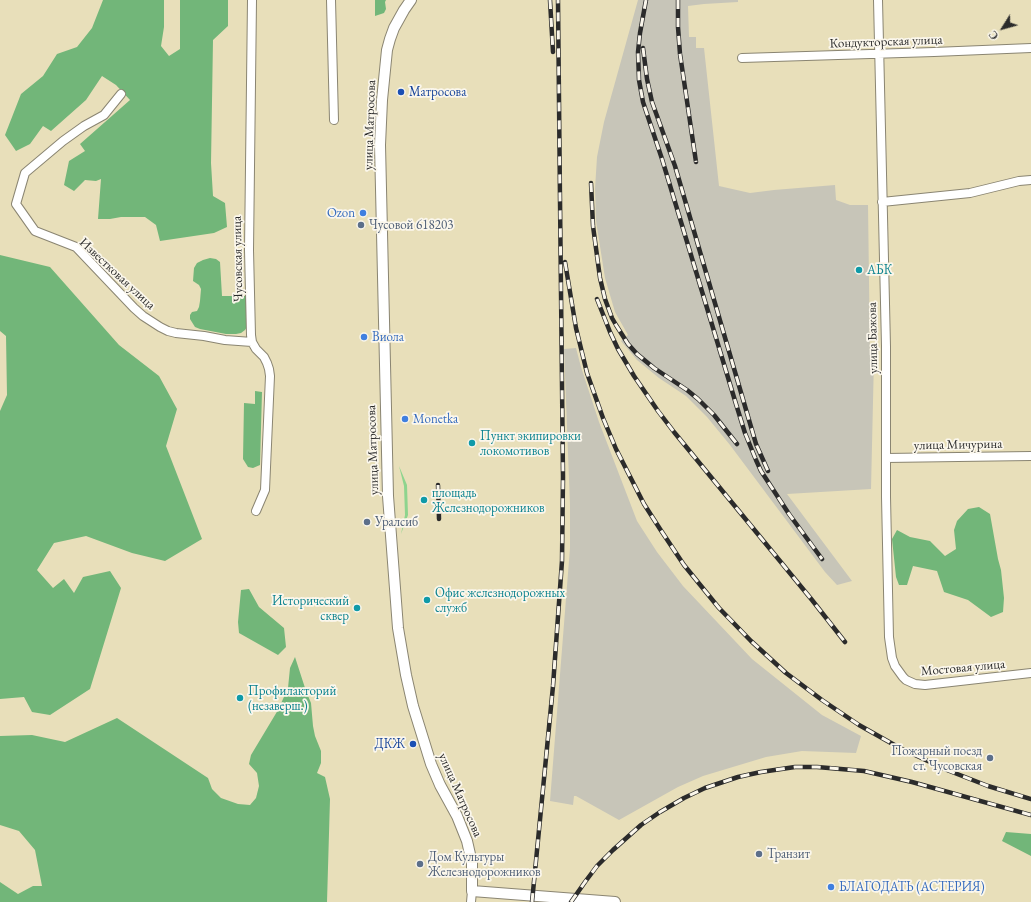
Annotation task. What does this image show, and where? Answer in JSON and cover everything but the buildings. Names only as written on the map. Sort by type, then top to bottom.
[{"type":"street","name":"Чусовская улица","points":[[252,0],[249,250],[252,342]]},
{"type":"street","points":[[331,0],[334,120]]},
{"type":"street","name":"улица Матросова","points":[[411,0],[398,19],[390,39],[385,65],[382,100],[380,145],[388,496],[398,628],[406,675],[413,706],[431,764],[440,785],[457,816],[467,841],[472,863],[472,891]]},
{"type":"street","name":"улица Бажова","points":[[878,0],[886,346],[889,637],[892,658],[895,666],[901,674]]},
{"type":"street","name":"Кондукторская улица","points":[[742,58],[1031,48]]},
{"type":"street","name":"Известковая улица","points":[[121,94],[104,115],[84,126],[63,141],[25,173],[16,204],[35,231],[76,247],[134,308],[160,327],[176,333],[252,342]]},
{"type":"street","points":[[882,202],[970,193],[1019,181],[1031,180]]},
{"type":"street","points":[[252,342],[256,349],[264,357],[270,376],[265,490],[256,510]]},
{"type":"street","name":"улица Мичурина","points":[[886,458],[1031,456]]},
{"type":"street","name":"Мостовая улица","points":[[901,674],[906,680],[914,684],[928,685],[1031,673]]},
{"type":"street","points":[[471,902],[472,891],[615,902]]},
{"type":"shaded area","points":[[638,0],[738,0],[738,2],[688,6],[689,37],[696,37],[696,48],[704,48],[719,186],[750,193],[835,185],[836,200],[850,205],[868,205],[870,355],[874,358],[871,489],[787,494],[852,581],[837,585],[825,572],[730,445],[707,417],[686,396],[659,378],[637,360],[621,341],[628,335],[615,312],[605,278],[596,221],[595,189],[597,157],[604,122]]},
{"type":"shaded area","points":[[576,348],[599,422],[637,521],[657,552],[683,586],[752,659],[822,715],[861,736],[856,753],[802,751],[766,757],[703,776],[678,787],[619,820],[576,796],[574,796],[573,805],[550,801],[570,548],[570,505],[564,349]]},
{"type":"green space","points":[[103,0],[164,0],[164,27],[161,46],[169,56],[180,49],[180,0],[228,0],[228,26],[213,40],[211,163],[213,196],[225,203],[227,227],[214,233],[160,241],[156,225],[145,217],[98,219],[101,179],[96,181],[85,180],[74,191],[64,185],[69,161],[85,151],[80,144],[130,100],[116,85],[102,76],[86,100],[51,131],[43,126],[30,144],[16,151],[5,135],[21,94],[43,76],[57,54],[77,47],[92,28]]},
{"type":"green space","points":[[375,0],[386,0],[386,9],[384,13],[375,16]]},
{"type":"green space","points":[[0,255],[50,267],[119,345],[159,376],[177,409],[166,446],[202,539],[165,561],[132,553],[86,536],[54,543],[37,570],[53,588],[64,579],[74,593],[83,577],[110,571],[121,588],[90,689],[50,715],[32,712],[24,697],[0,699],[0,411],[7,395],[6,336],[0,331]]},
{"type":"green space","points":[[210,258],[216,259],[220,262],[222,296],[246,296],[247,327],[241,333],[226,334],[200,329],[195,327],[190,319],[192,312],[197,311],[199,307],[201,289],[199,285],[193,281],[194,268],[197,263]]},
{"type":"green space","points":[[255,391],[262,392],[260,465],[253,468],[248,467],[243,459],[244,403],[255,404]]},
{"type":"green space","points":[[399,466],[407,485],[408,515],[401,534],[405,515],[404,486]]},
{"type":"green space","points":[[979,507],[990,514],[1001,570],[1004,598],[1003,612],[991,617],[968,600],[944,592],[937,571],[913,566],[907,585],[899,585],[896,577],[892,539],[897,530],[910,537],[930,541],[945,556],[956,549],[954,530],[957,521],[968,509]]},
{"type":"green space","points":[[249,589],[259,607],[284,628],[286,647],[278,655],[239,633],[238,622],[241,590]]},
{"type":"green space","points":[[295,657],[311,703],[315,736],[321,751],[321,763],[317,773],[325,777],[330,799],[327,902],[0,902],[0,882],[18,894],[33,886],[42,886],[35,850],[19,831],[0,825],[0,736],[32,735],[65,742],[117,718],[208,778],[212,789],[221,798],[238,804],[250,805],[256,798],[259,786],[257,773],[249,764],[251,755],[278,710],[288,688],[290,668]]},
{"type":"green space","points":[[1006,832],[1031,834],[1031,856],[1002,841]]},
{"type":"railway","points":[[550,0],[553,52]]},
{"type":"railway","points":[[532,902],[553,686],[562,561],[563,477],[558,0]]},
{"type":"railway","points":[[646,0],[638,52],[639,80],[643,102],[662,159],[745,433],[761,471],[789,514],[822,559]]},
{"type":"railway","points":[[678,0],[680,54],[696,162]]},
{"type":"railway","points":[[643,48],[652,102],[675,166],[756,444],[768,471]]},
{"type":"railway","points":[[591,183],[593,226],[600,278],[605,299],[612,318],[628,344],[637,354],[698,399],[714,415],[737,444]]},
{"type":"railway","points":[[565,262],[576,328],[587,373],[616,449],[644,504],[660,529],[684,565],[719,608],[751,641],[786,673],[859,725],[898,747],[947,770],[988,786],[1031,799]]},
{"type":"railway","points":[[597,299],[618,349],[658,411],[845,642]]},
{"type":"railway","points":[[438,485],[439,519]]},
{"type":"railway","points":[[571,902],[597,866],[641,825],[684,798],[705,788],[738,777],[761,772],[795,767],[817,767],[864,771],[912,782],[1031,815]]},
{"type":"place","name":"Матросова","points":[[401,92]]},
{"type":"place","name":"Ozon","points":[[363,213]]},
{"type":"place","name":"Чусовой 618203","points":[[361,225]]},
{"type":"place","name":"АБК","points":[[859,270]]},
{"type":"place","name":"Виола","points":[[364,337]]},
{"type":"place","name":"Monetka","points":[[405,419]]},
{"type":"place","name":"Пункт экипировки локомотивов","points":[[472,443]]},
{"type":"place","name":"площадь Железнодорожников","points":[[424,500]]},
{"type":"place","name":"Уралсиб","points":[[367,522]]},
{"type":"place","name":"Офис железнодорожных служб","points":[[427,600]]},
{"type":"place","name":"Исторический сквер","points":[[357,608]]},
{"type":"place","name":"Профилакторий (незаверш.)","points":[[240,698]]},
{"type":"place","name":"ДКЖ","points":[[413,744]]},
{"type":"place","name":"Пожарный поезд ст. Чусовская","points":[[990,758]]},
{"type":"place","name":"Транзит","points":[[759,854]]},
{"type":"place","name":"Дом Культуры Железнодорожников","points":[[420,864]]},
{"type":"place","name":"БЛАГОДАТЬ (АСТЕРИЯ)","points":[[831,887]]}]
